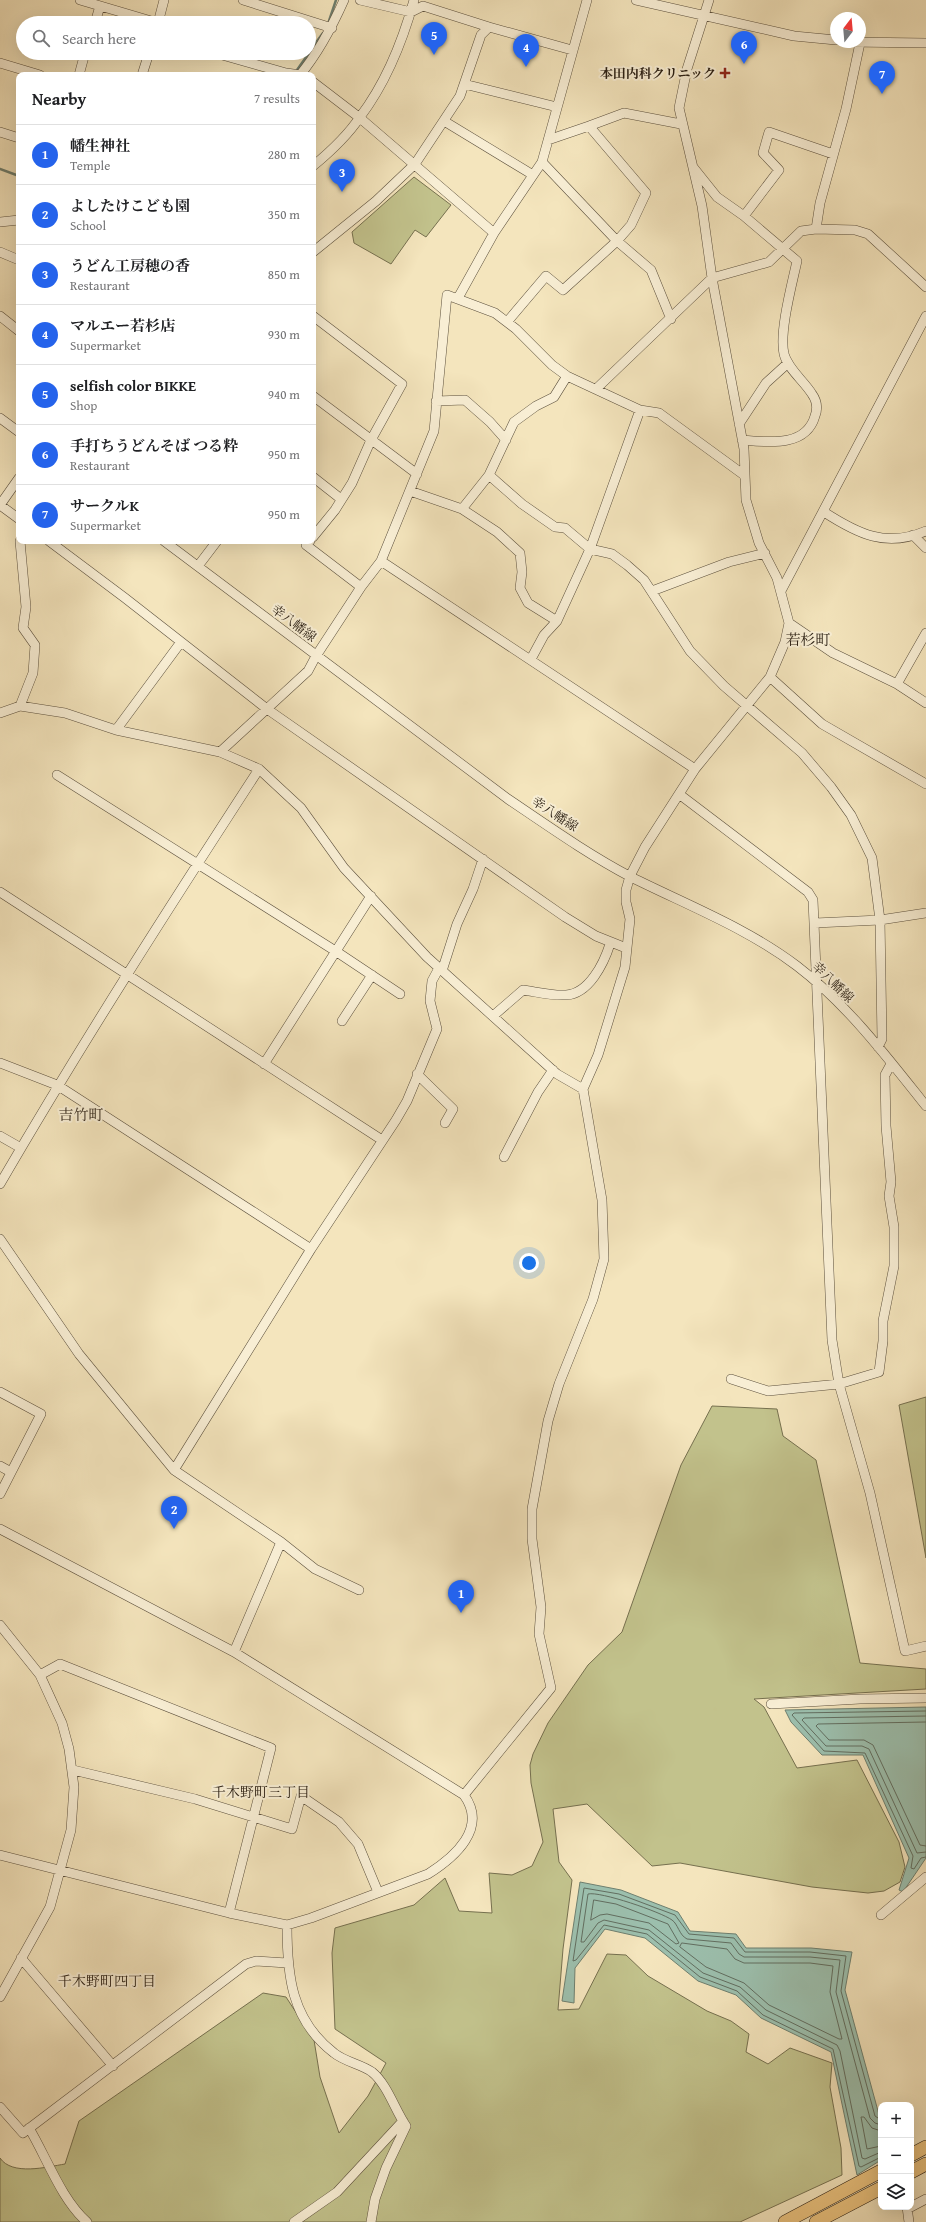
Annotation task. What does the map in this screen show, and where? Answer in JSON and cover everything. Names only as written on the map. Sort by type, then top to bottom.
[{"type":"highway","points":[[914,2153],[926,2147]]},
{"type":"highway","points":[[914,2170],[926,2164]]},
{"type":"highway","points":[[785,2222],[878,2173]]},
{"type":"highway","points":[[816,2222],[878,2190]]},
{"type":"street","points":[[80,0],[95,3],[136,16]]},
{"type":"street","points":[[160,16],[164,0]]},
{"type":"street","points":[[243,0],[263,3],[299,16]]},
{"type":"street","points":[[316,54],[332,28],[344,0]]},
{"type":"street","points":[[360,0],[411,12],[423,6],[489,27],[572,50]]},
{"type":"street","points":[[316,163],[327,154],[360,118],[386,74],[411,12],[414,0]]},
{"type":"street","points":[[458,298],[494,233],[542,162],[587,0]]},
{"type":"street","points":[[636,0],[794,36],[830,39]]},
{"type":"street","points":[[464,1795],[551,1688],[539,1634],[541,1607],[532,1539],[532,1509],[548,1421],[559,1384],[593,1299],[604,1252],[602,1200],[582,1089],[598,1055],[625,966],[630,919],[626,902],[626,890],[630,876],[646,847],[695,769],[746,704],[770,677],[785,642],[789,623],[781,591],[750,518],[746,500],[742,440],[712,278],[702,206],[681,124],[679,108],[687,69],[709,0]]},
{"type":"street","points":[[95,3],[95,16]]},
{"type":"street","points":[[316,22],[332,28]]},
{"type":"street","points":[[316,250],[376,201],[415,164],[460,96],[482,35],[489,27]]},
{"type":"street","points":[[866,43],[926,42]]},
{"type":"street","points":[[816,229],[820,203],[846,109],[859,48]]},
{"type":"street","points":[[80,72],[84,60]]},
{"type":"street","points":[[143,72],[147,60]]},
{"type":"street","points":[[240,60],[282,72]]},
{"type":"street","points":[[303,72],[312,60]]},
{"type":"street","points":[[0,63],[30,72]]},
{"type":"street","points":[[316,84],[360,118],[494,233]]},
{"type":"street","points":[[464,84],[557,107]]},
{"type":"street","points":[[548,140],[624,113],[681,124]]},
{"type":"street","points":[[444,121],[533,175]]},
{"type":"street","points":[[507,322],[546,276],[563,290],[617,241],[631,225],[646,193],[589,126]]},
{"type":"street","points":[[0,132],[16,137]]},
{"type":"street","points":[[744,216],[779,170],[763,153],[770,132],[834,154]]},
{"type":"street","points":[[542,162],[617,241],[651,270],[671,319]]},
{"type":"street","points":[[690,163],[717,197],[744,216],[797,261],[783,348],[788,363],[813,395],[818,408],[814,423],[804,433],[792,440],[771,443],[742,440]]},
{"type":"street","points":[[0,222],[16,220]]},
{"type":"street","points":[[596,389],[671,319],[712,278],[769,262],[781,248],[801,231],[816,229],[855,230],[868,234],[926,287]]},
{"type":"street","points":[[0,252],[16,259]]},
{"type":"street","points":[[220,752],[308,672],[316,656],[361,587],[381,561],[434,431],[447,295],[495,313],[507,322],[552,365],[567,376],[640,410],[659,413],[744,475]]},
{"type":"street","points":[[0,316],[16,329]]},
{"type":"street","points":[[781,591],[926,316]]},
{"type":"street","points":[[316,318],[402,384],[371,440],[352,483],[316,533]]},
{"type":"street","points":[[739,424],[766,383],[788,363]]},
{"type":"street","points":[[462,509],[489,475],[514,422],[536,406],[554,397],[567,376]]},
{"type":"street","points":[[316,398],[417,474]]},
{"type":"street","points":[[436,401],[466,400],[490,422],[506,440]]},
{"type":"street","points":[[531,659],[544,635],[556,621],[590,549],[640,410]]},
{"type":"street","points":[[0,418],[16,430]]},
{"type":"street","points":[[489,475],[522,504],[555,527],[565,528],[590,549],[612,554],[644,580],[690,651],[724,686],[802,753],[831,787],[851,815],[872,858],[880,920],[882,1040],[878,1047]]},
{"type":"street","points":[[316,479],[341,499]]},
{"type":"street","points":[[16,482],[0,505],[16,517]]},
{"type":"street","points":[[410,491],[462,509],[497,532],[520,553],[522,572],[520,588],[528,603],[556,621]]},
{"type":"street","points":[[824,512],[860,533],[877,539],[901,539],[926,531]]},
{"type":"street","points":[[913,535],[926,548]]},
{"type":"street","points":[[20,544],[26,608],[23,628],[36,644],[33,673],[20,706]]},
{"type":"street","points":[[53,544],[267,709],[565,916],[610,944],[626,948]]},
{"type":"street","name":"幸八幡線","points":[[168,544],[508,799],[557,832],[630,876],[754,937],[797,966],[816,983],[878,1047],[926,1106]]},
{"type":"street","points":[[198,566],[215,544]]},
{"type":"street","points":[[308,544],[361,587]]},
{"type":"street","points":[[652,591],[729,562],[765,553]]},
{"type":"street","points":[[381,561],[695,769]]},
{"type":"street","points":[[789,623],[833,653],[897,684],[926,703]]},
{"type":"street","points":[[897,684],[926,633]]},
{"type":"street","points":[[116,730],[181,642]]},
{"type":"street","points":[[770,677],[822,724],[926,784]]},
{"type":"street","points":[[0,713],[20,706],[65,713],[116,730],[220,752],[260,769],[302,808],[344,868],[441,969],[553,1070],[582,1089]]},
{"type":"street","points":[[0,1184],[127,973],[260,769]]},
{"type":"street","points":[[57,775],[400,994]]},
{"type":"street","points":[[679,794],[808,892],[813,900],[832,1340],[839,1384],[870,1493],[905,1651],[926,1646]]},
{"type":"street","points":[[174,1470],[311,1249],[407,1101],[437,1028],[430,1001],[432,981],[441,969],[457,924],[473,889],[483,859]]},
{"type":"street","points":[[0,892],[127,973],[382,1140]]},
{"type":"street","points":[[264,1064],[371,896]]},
{"type":"street","points":[[815,923],[880,920],[926,913]]},
{"type":"street","points":[[493,1016],[523,990],[554,995],[568,995],[580,990],[590,982],[607,954],[610,944]]},
{"type":"street","points":[[342,1021],[372,975]]},
{"type":"street","points":[[0,1063],[58,1086],[311,1249]]},
{"type":"street","points":[[731,1379],[768,1391],[839,1384],[879,1372],[883,1341],[883,1321],[894,1266],[894,1227],[889,1196],[892,1182],[886,1126],[885,1075],[891,1064]]},
{"type":"street","points":[[504,1158],[538,1092],[553,1070]]},
{"type":"street","points":[[417,1074],[453,1109],[446,1122]]},
{"type":"street","points":[[0,1136],[21,1148]]},
{"type":"street","points":[[0,1239],[79,1354],[174,1470],[281,1542],[315,1569],[359,1590]]},
{"type":"street","points":[[0,1392],[41,1414],[0,1494]]},
{"type":"street","points":[[0,1466],[11,1472]]},
{"type":"street","points":[[0,1529],[234,1652],[464,1795],[473,1812],[473,1819],[468,1835],[445,1864],[428,1874],[311,1918],[288,1925],[229,1913],[0,1855]]},
{"type":"street","points":[[234,1652],[281,1542]]},
{"type":"street","points":[[0,1626],[40,1675],[62,1723],[73,1770],[74,1787],[71,1830],[50,1907],[0,1997]]},
{"type":"street","points":[[40,1675],[60,1664],[271,1748],[229,1913]]},
{"type":"street","points":[[771,1704],[860,1699],[926,1698]]},
{"type":"street","points":[[73,1770],[195,1799],[252,1818],[292,1829],[301,1796],[339,1822],[358,1844],[378,1892]]},
{"type":"street","points":[[881,1915],[926,1877]]},
{"type":"street","points":[[288,1925],[287,1963],[296,2005],[305,2021],[324,2044],[335,2054],[372,2073],[389,2095],[406,2126],[377,2192],[371,2222]]},
{"type":"street","points":[[21,1958],[113,2066]]},
{"type":"street","points":[[0,2107],[23,2133],[246,1964],[256,1961],[287,1963]]},
{"type":"street","points":[[294,2222],[337,2192],[403,2121]]},
{"type":"street","points":[[29,2128],[66,2196],[78,2213],[88,2222]]},
{"type":"street","points":[[914,2205],[926,2200]]},
{"type":"street","points":[[907,2210],[909,2222]]},
{"type":"green space","points":[[414,177],[451,205],[426,237],[415,230],[391,264],[354,243],[352,232]]},
{"type":"green space","points":[[926,1397],[926,1558],[899,1405]]},
{"type":"green space","points":[[712,1406],[777,1409],[783,1436],[816,1460],[860,1663],[926,1669],[926,1689],[754,1699],[764,1707],[797,1768],[857,1760],[899,1842],[905,1867],[900,1882],[884,1891],[868,1893],[812,1887],[680,1863],[652,1866],[587,1804],[553,1809],[559,1862],[572,1880],[563,1949],[558,2010],[579,2009],[607,1954],[626,1955],[648,1976],[707,2011],[731,2021],[749,2034],[746,2052],[768,2064],[790,2048],[832,2063],[830,2087],[841,2148],[842,2175],[740,2222],[0,2222],[0,2158],[6,2164],[21,2169],[65,2164],[79,2121],[263,1993],[286,1997],[314,2040],[320,2077],[339,2133],[368,2096],[386,2063],[335,2029],[332,1953],[335,1928],[414,1905],[445,1878],[459,1911],[492,1913],[489,1873],[512,1875],[532,1866],[543,1842],[531,1783],[530,1765],[533,1754],[548,1723],[588,1665],[622,1632],[681,1465]]},
{"type":"water","points":[[926,1707],[926,1858],[903,1892],[899,1890],[909,1858],[863,1755],[822,1755],[791,1722],[785,1710]]},
{"type":"water","points":[[580,1882],[621,1890],[678,1912],[690,1931],[736,1934],[746,1948],[811,1948],[852,1952],[845,1990],[878,2111],[878,2162],[857,2175],[831,2052],[761,2018],[736,1995],[698,1981],[645,1938],[605,1929],[575,1968],[574,2003],[562,2001]]},
{"type":"waterway","points":[[329,21],[336,0]]},
{"type":"waterway","points":[[316,42],[323,33]]},
{"type":"waterway","points":[[297,70],[304,60]]},
{"type":"waterway","points":[[0,169],[16,175]]},
{"type":"place","name":"selfish color BIKKE","points":[[434,55]]},
{"type":"place","name":"手打ちうどんそば つる粋","points":[[744,64]]},
{"type":"place","name":"マルエー若杉店","points":[[526,67]]},
{"type":"place","name":"本田内科クリニック","points":[[725,73]]},
{"type":"place","name":"サークルK","points":[[882,94]]},
{"type":"place","name":"うどん工房穂の香","points":[[342,192]]},
{"type":"place","name":"よしたけこども園","points":[[174,1529]]},
{"type":"place","name":"幡生神社","points":[[461,1613]]},
{"type":"district","name":"若杉町","points":[[808,639]]},
{"type":"district","name":"吉竹町","points":[[81,1114]]},
{"type":"district","name":"千木野町三丁目","points":[[261,1792]]},
{"type":"district","name":"千木野町四丁目","points":[[107,1981]]}]
